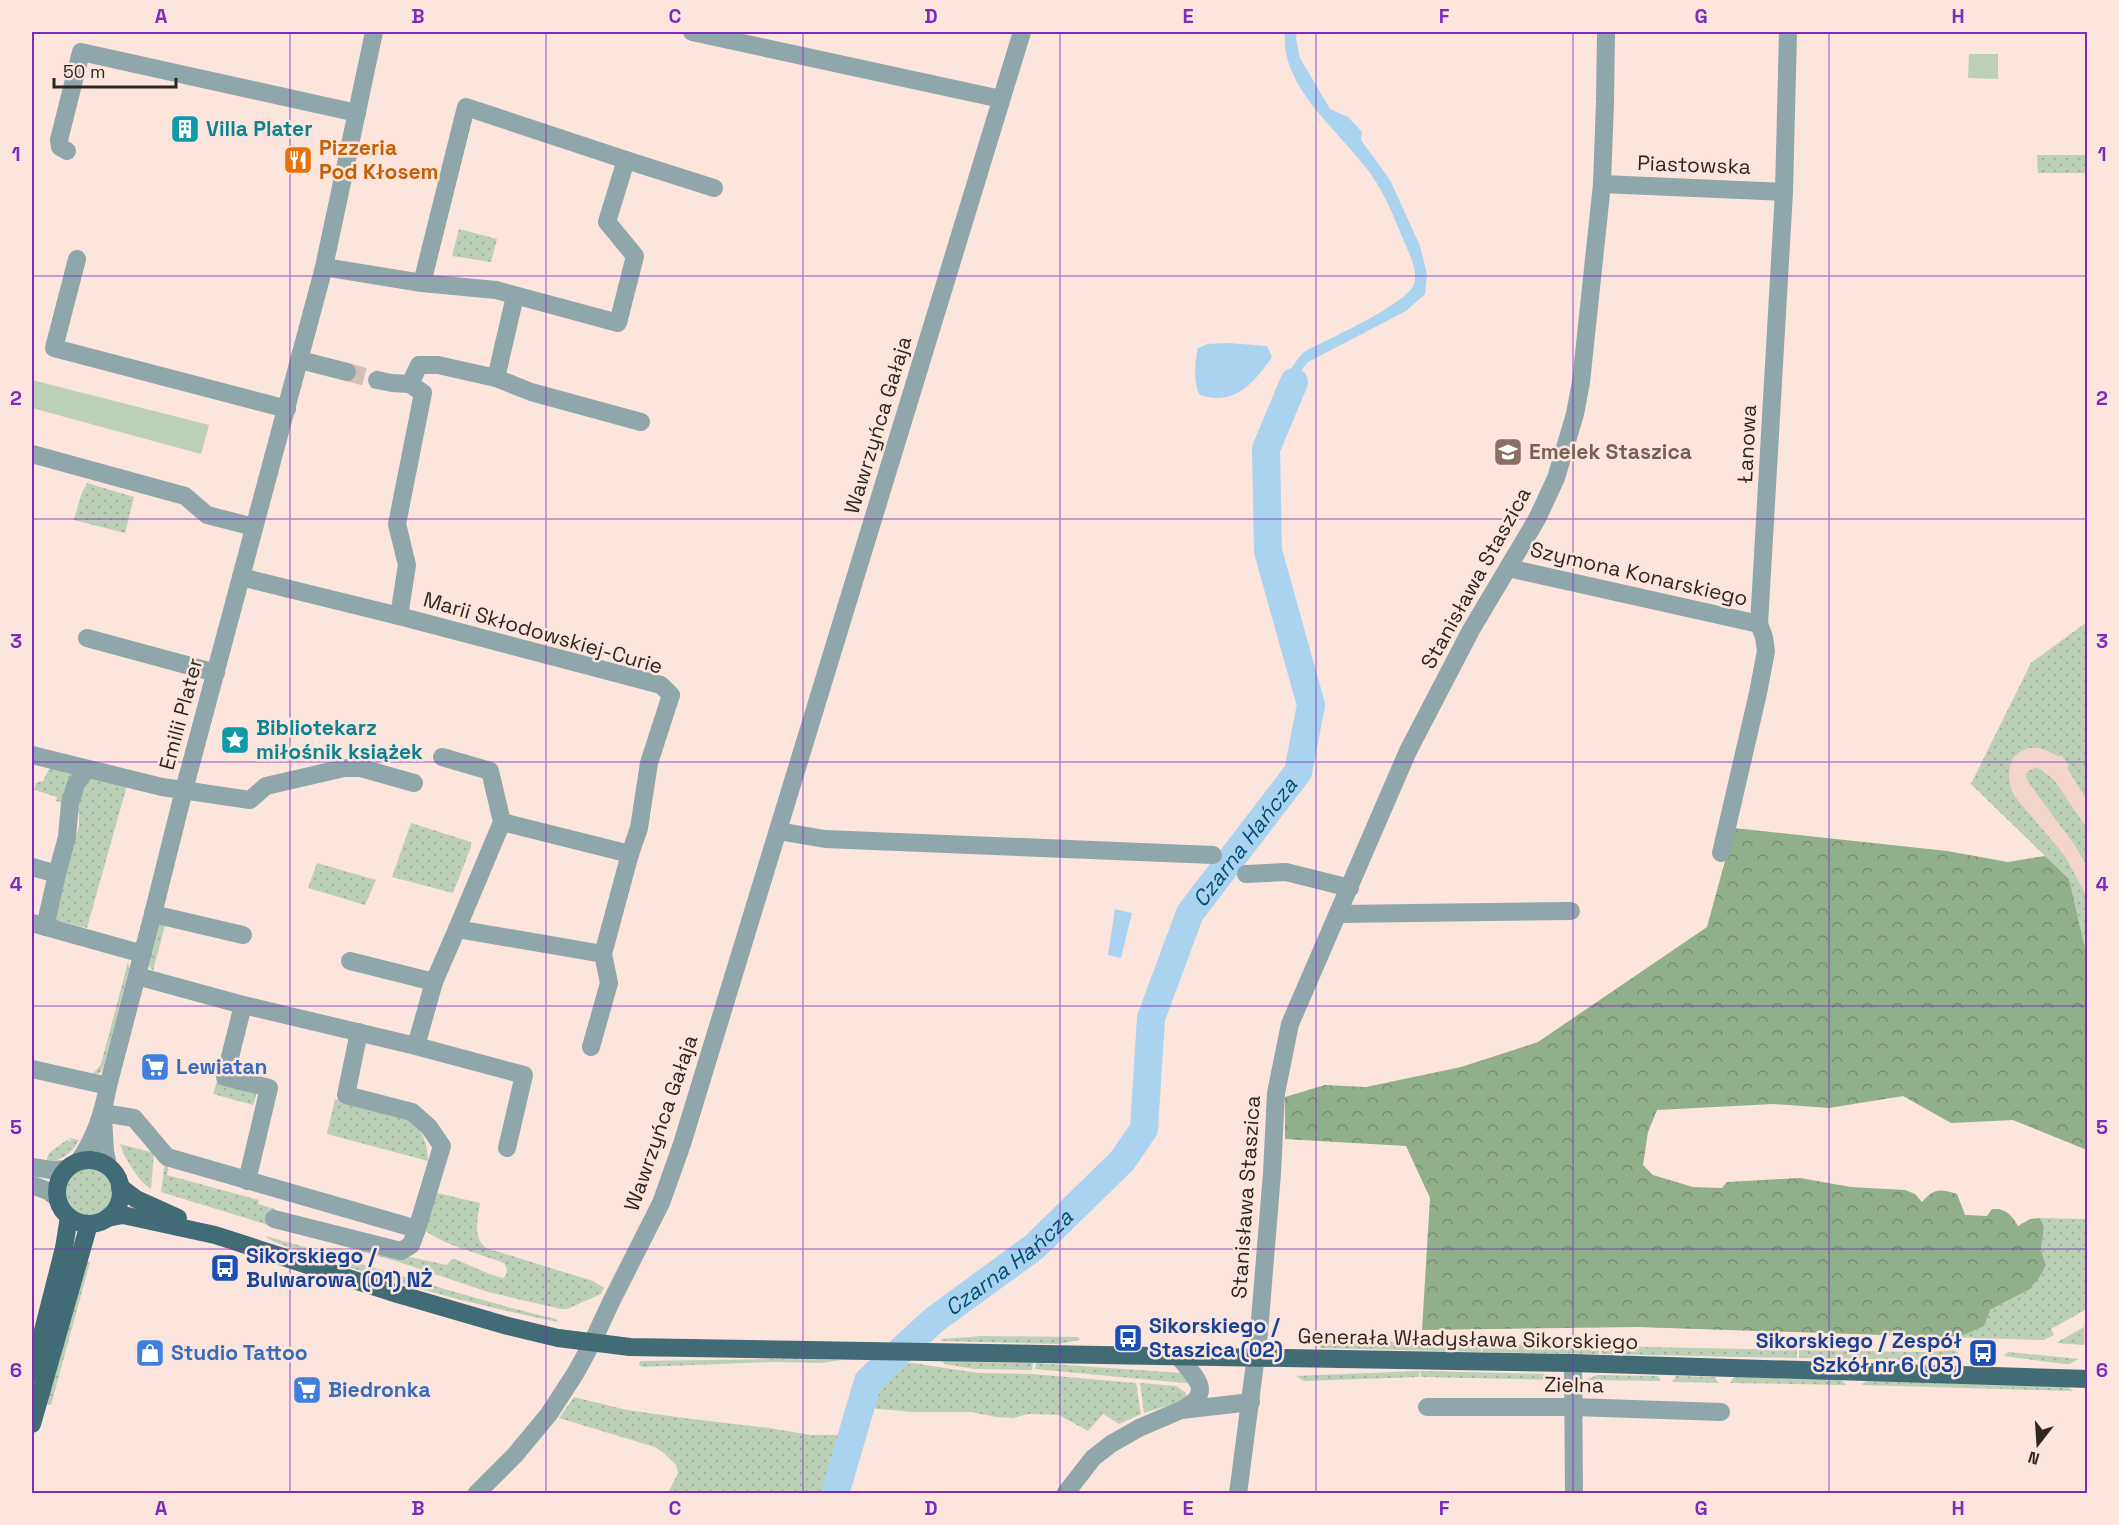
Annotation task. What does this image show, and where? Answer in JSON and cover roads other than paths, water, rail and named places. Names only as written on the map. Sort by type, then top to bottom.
[{"type":"main road","points":[[32,1424],[98,1221],[118,1205],[120,1187],[114,1172],[108,1166],[94,1160],[73,1165],[58,1182],[57,1198],[60,1205],[69,1217],[79,1222],[98,1221]]},
{"type":"main road","name":"Generała Władysława Sikorskiego","points":[[120,1187],[136,1199],[215,1235]]},
{"type":"main road","name":"Generała Władysława Sikorskiego","points":[[98,1221],[123,1215],[215,1235],[462,1313],[558,1338],[630,1347],[1573,1363],[2088,1379]]},
{"type":"main road","points":[[32,1374],[64,1248],[69,1217]]},
{"type":"street","name":"Emilii Plater","points":[[108,1166],[103,1113],[108,1086],[184,790],[324,267],[374,32]]},
{"type":"street","points":[[692,32],[1001,99]]},
{"type":"street","name":"Wawrzyńca Gałaja","points":[[476,1494],[515,1455],[549,1414],[592,1343],[661,1203],[682,1144],[1022,32]]},
{"type":"street","name":"Stanisława Staszica","points":[[1238,1494],[1256,1358],[1272,1173],[1276,1093],[1290,1024],[1408,751],[1471,630],[1537,519],[1556,478],[1575,414],[1581,382],[1602,184],[1606,32]]},
{"type":"street","name":"Łanowa","points":[[1721,853],[1766,651],[1759,624],[1784,192],[1788,32]]},
{"type":"street","points":[[67,150],[60,147],[59,140],[81,52],[357,113]]},
{"type":"street","points":[[422,283],[466,107],[714,188]]},
{"type":"street","points":[[324,267],[422,283],[496,290],[618,323],[635,256],[607,222],[626,160]]},
{"type":"street","name":"Piastowska","points":[[1602,184],[1784,192]]},
{"type":"street","points":[[77,259],[54,348],[287,409]]},
{"type":"street","points":[[496,378],[515,296]]},
{"type":"street","points":[[300,360],[347,372]]},
{"type":"street","points":[[410,384],[419,365],[438,365],[496,378],[531,392],[641,422]]},
{"type":"street","points":[[378,380],[410,384],[423,393],[398,524],[407,566],[399,616]]},
{"type":"street","points":[[32,454],[185,496],[207,515],[254,527]]},
{"type":"street","name":"Szymona Konarskiego","points":[[1508,568],[1759,624]]},
{"type":"street","name":"Marii Skłodowskiej-Curie","points":[[241,577],[661,685],[671,695],[649,763],[639,828],[603,954],[609,983],[591,1047]]},
{"type":"street","points":[[87,638],[216,673]]},
{"type":"street","points":[[32,755],[184,790],[250,800],[266,786],[344,768],[361,768],[389,782],[414,783]]},
{"type":"street","points":[[416,1046],[434,982],[502,822],[490,771],[442,757]]},
{"type":"street","points":[[87,769],[76,784],[70,803],[67,837],[57,874],[38,925],[142,954]]},
{"type":"street","points":[[502,822],[630,854]]},
{"type":"street","points":[[778,831],[825,839],[1213,855]]},
{"type":"street","points":[[32,867],[57,874]]},
{"type":"street","points":[[1246,874],[1287,872],[1350,888]]},
{"type":"street","points":[[1339,914],[1571,911]]},
{"type":"street","points":[[153,914],[243,935]]},
{"type":"street","points":[[457,928],[603,954]]},
{"type":"street","points":[[350,961],[434,982]]},
{"type":"street","points":[[137,976],[243,1005],[416,1046],[524,1075],[507,1148]]},
{"type":"street","points":[[243,1005],[225,1077],[269,1088],[247,1181]]},
{"type":"street","points":[[274,1219],[401,1251],[411,1245],[442,1146],[429,1127],[412,1112],[346,1095],[359,1032]]},
{"type":"street","points":[[32,1069],[108,1086]]},
{"type":"street","name":"Emilii Plater","points":[[73,1165],[86,1150],[103,1113]]},
{"type":"street","points":[[103,1113],[134,1118],[167,1157],[417,1229]]},
{"type":"street","points":[[32,1167],[51,1170],[73,1165]]},
{"type":"street","points":[[32,1185],[48,1191],[57,1198]]},
{"type":"street","points":[[1065,1494],[1093,1458],[1111,1444],[1197,1400],[1200,1387],[1178,1356]]},
{"type":"street","points":[[1573,1363],[1575,1494]]},
{"type":"street","points":[[1181,1410],[1251,1402]]},
{"type":"street","name":"Zielna","points":[[1428,1407],[1574,1407],[1721,1412]]},
{"type":"water","points":[[1285,32],[1297,32],[1300,58],[1330,109],[1348,117],[1362,132],[1361,140],[1390,180],[1420,246],[1427,274],[1425,294],[1406,311],[1308,362],[1298,375],[1282,416],[1270,420],[1283,384],[1292,367],[1304,352],[1380,313],[1406,294],[1415,281],[1412,261],[1376,181],[1358,157],[1314,108],[1292,72],[1286,52]]},
{"type":"water","points":[[1208,344],[1267,346],[1272,357],[1251,383],[1234,395],[1212,398],[1200,395],[1195,365],[1198,348]]},
{"type":"water","points":[[1115,909],[1132,913],[1121,958],[1108,955]]},
{"type":"waterway","name":"Czarna Hańcza","points":[[835,1494],[868,1381],[934,1320],[1034,1247],[1122,1161],[1144,1129],[1151,1018],[1190,913],[1298,772],[1311,705],[1268,551],[1266,449],[1294,382]]},
{"type":"tunnel","points":[[347,372],[377,380]]},
{"type":"place","name":"Villa Plater","points":[[185,129]]},
{"type":"place","name":"Pizzeria Pod Kłosem","points":[[298,160]]},
{"type":"place","name":"Emelek Staszica","points":[[1508,452]]},
{"type":"place","name":"Bibliotekarz miłośnik książek","points":[[235,740]]},
{"type":"place","name":"Lewiatan","points":[[155,1067]]},
{"type":"place","name":"Sikorskiego / Bulwarowa (01) NŻ","points":[[225,1268]]},
{"type":"place","name":"Sikorskiego / Staszica (02)","points":[[1128,1338]]},
{"type":"place","name":"Studio Tattoo","points":[[150,1353]]},
{"type":"place","name":"Sikorskiego / Zespół Szkół nr 6 (03)","points":[[1983,1353]]},
{"type":"place","name":"Biedronka","points":[[307,1390]]}]
